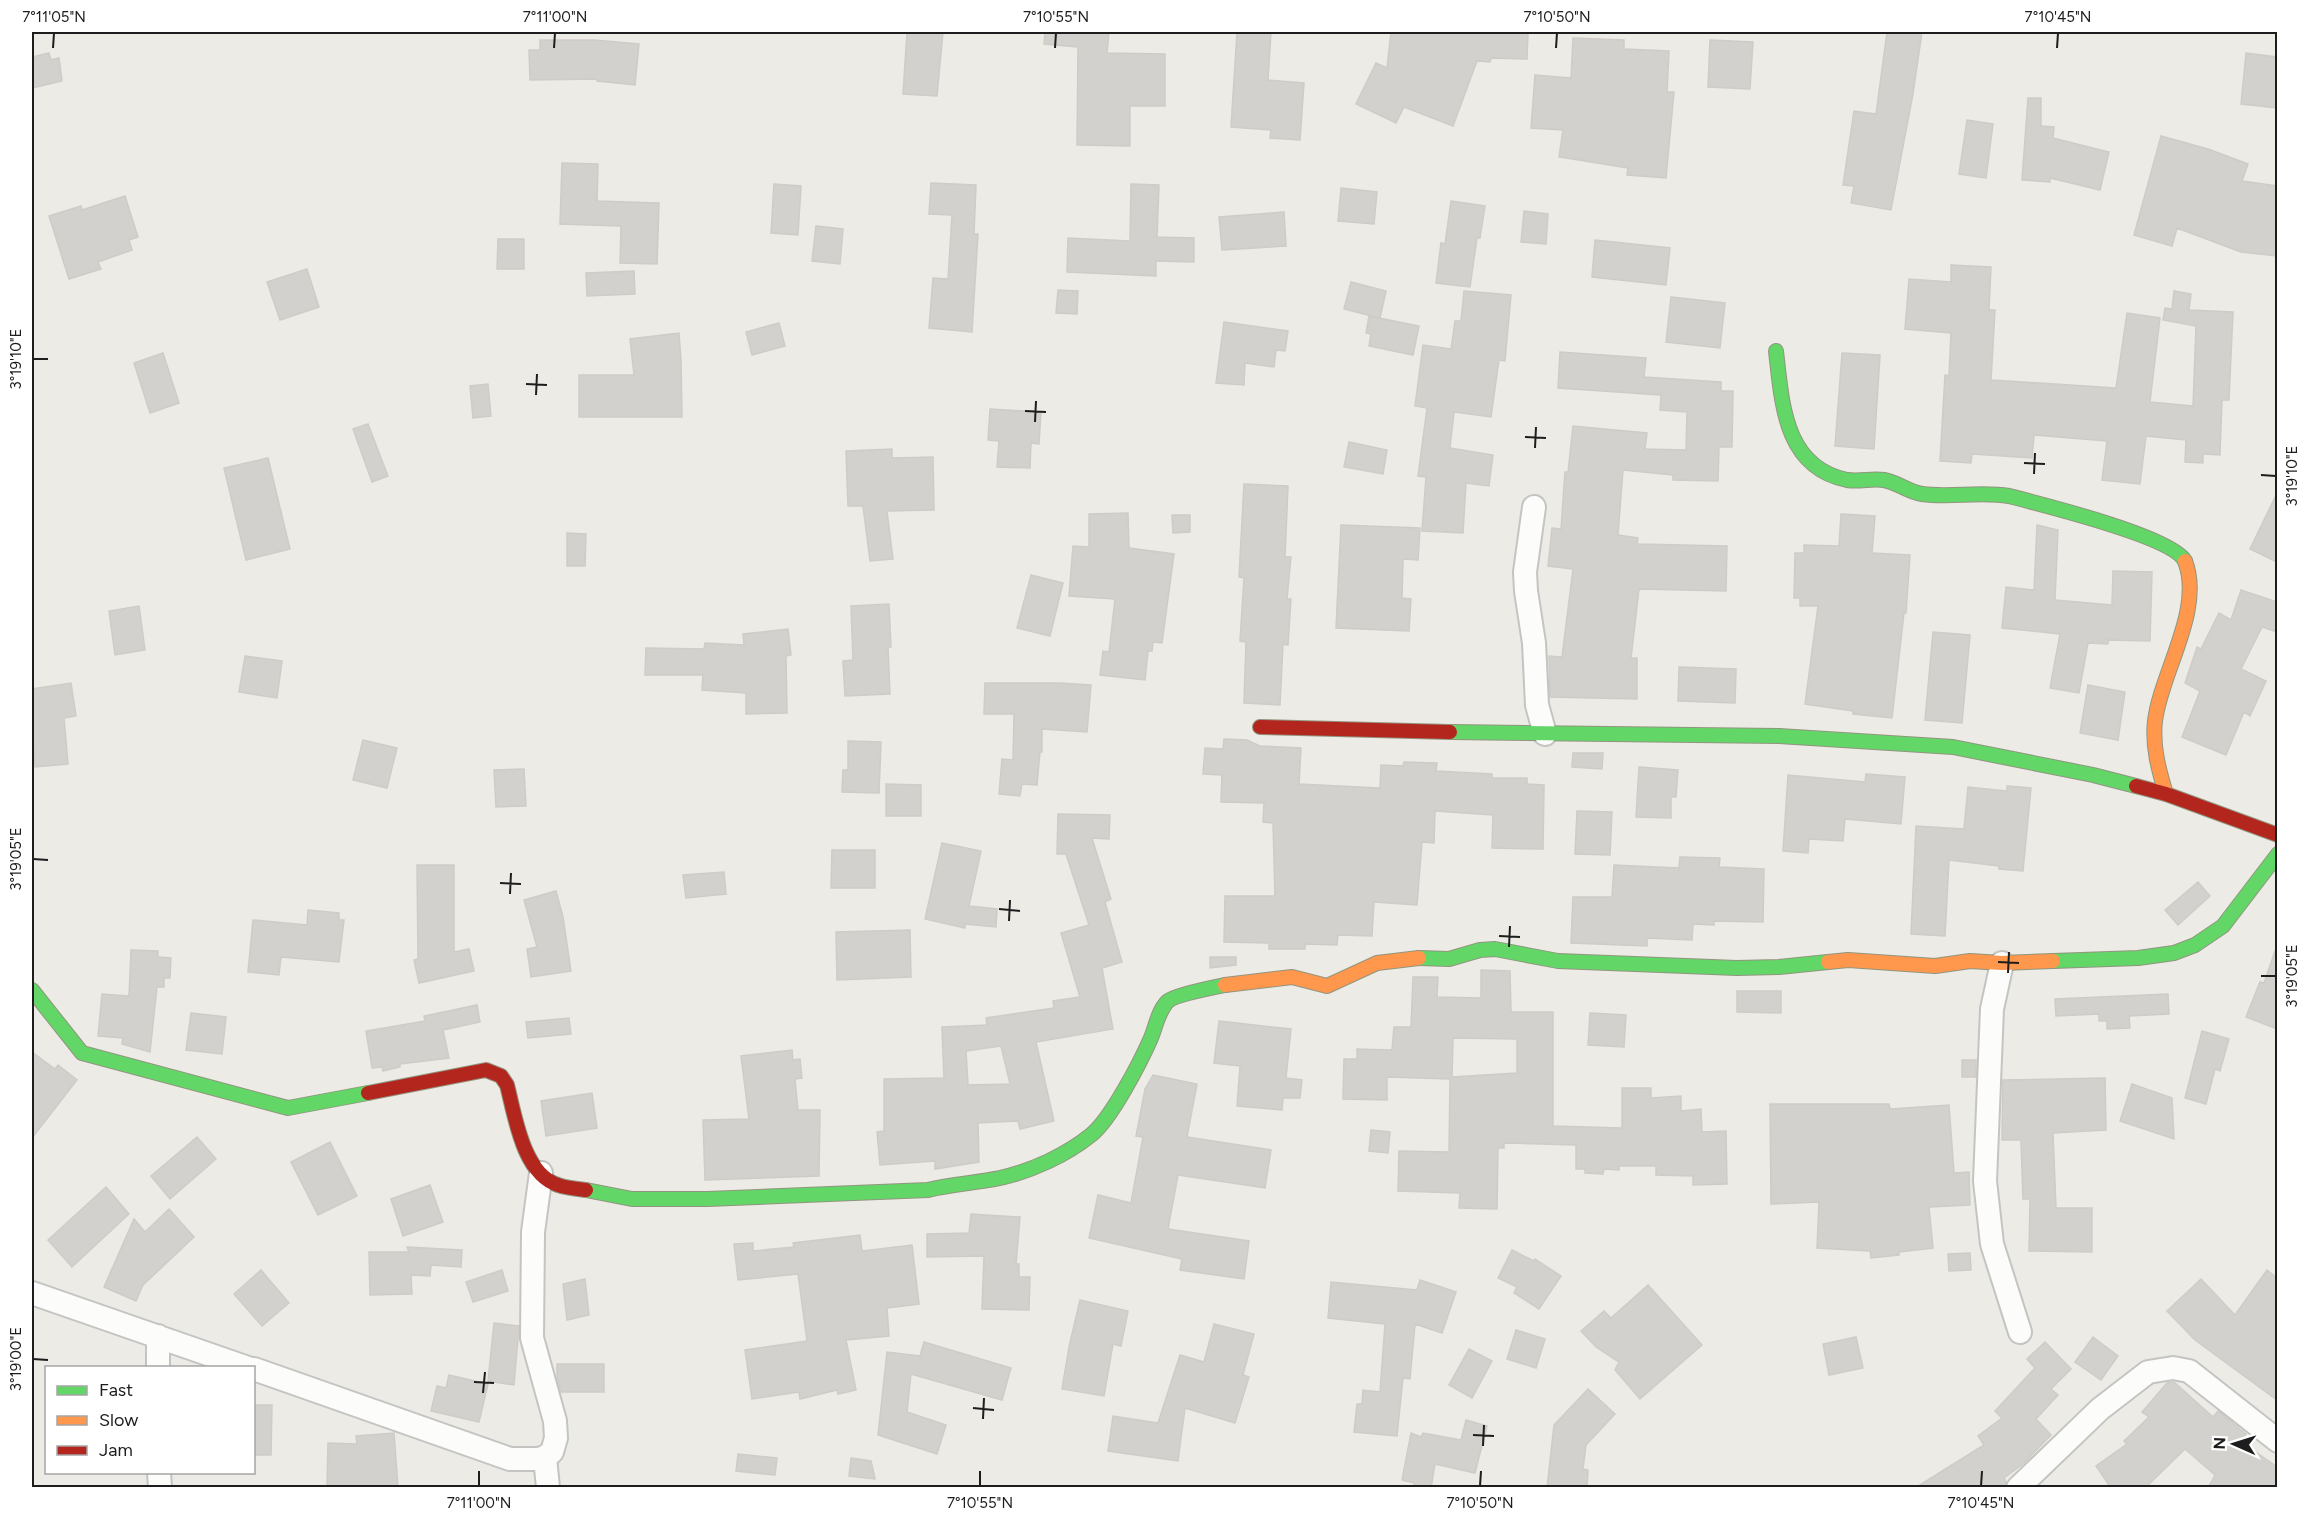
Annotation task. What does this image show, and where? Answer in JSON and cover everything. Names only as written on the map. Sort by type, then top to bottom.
[{"type":"street","points":[[1776,351],[1784,414],[1790,435],[1806,457],[1823,471],[1855,481],[1885,480],[1909,492],[2008,496],[2126,529],[2160,543],[2182,556],[2188,567],[2189,591],[2186,618],[2155,718],[2153,740],[2166,794]]},
{"type":"street","points":[[1534,507],[1525,572],[1534,644],[1537,705],[1545,734]]},
{"type":"street","points":[[1260,727],[1545,734],[1779,735],[1953,747],[2093,775],[2166,794],[2277,835]]},
{"type":"street","points":[[32,990],[82,1053],[288,1108],[486,1070],[501,1076],[507,1085],[526,1155],[541,1173],[556,1185],[642,1199],[707,1199],[928,1190],[953,1184],[1001,1178],[1046,1163],[1091,1135],[1109,1116],[1151,1038],[1158,1016],[1169,1000],[1212,987],[1292,977],[1327,986],[1377,963],[1414,958],[1449,959],[1480,950],[1495,949],[1558,961],[1737,968],[1779,967],[1848,960],[1935,966],[1970,961],[2002,963],[2138,958],[2174,953],[2195,945],[2223,926],[2277,854]]},
{"type":"street","points":[[2002,963],[1992,1009],[1985,1181],[1992,1244],[2020,1332]]},
{"type":"street","points":[[255,1369],[510,1459],[545,1457],[552,1452],[556,1438],[555,1421],[532,1338],[533,1232],[541,1173]]},
{"type":"street","points":[[32,1293],[242,1366]]},
{"type":"street","points":[[158,1336],[158,1366]]},
{"type":"street","points":[[2018,1488],[2100,1409],[2148,1372],[2173,1368],[2189,1371],[2277,1441]]},
{"type":"street","points":[[545,1457],[548,1488]]},
{"type":"building","points":[[907,32],[943,32],[937,96],[903,94]]},
{"type":"building","points":[[1045,32],[1109,32],[1107,53],[1165,54],[1165,106],[1130,106],[1130,146],[1077,145],[1078,47],[1044,44]]},
{"type":"building","points":[[1237,32],[1271,32],[1268,80],[1304,83],[1300,140],[1270,138],[1271,130],[1231,127]]},
{"type":"building","points":[[1391,32],[1528,32],[1527,59],[1491,58],[1490,62],[1477,61],[1453,126],[1404,107],[1396,123],[1356,104],[1376,63],[1387,68]]},
{"type":"building","points":[[1887,32],[1922,32],[1891,210],[1851,203],[1854,186],[1843,185],[1854,111],[1876,114]]},
{"type":"building","points":[[1573,38],[1624,40],[1624,49],[1669,51],[1667,92],[1674,92],[1666,178],[1627,175],[1628,168],[1559,157],[1563,130],[1531,128],[1535,75],[1571,78]]},
{"type":"building","points":[[540,40],[594,40],[639,44],[635,85],[597,81],[597,79],[530,80],[529,50],[540,50]]},
{"type":"building","points":[[1710,40],[1753,42],[1750,89],[1708,87]]},
{"type":"building","points":[[49,53],[51,60],[59,58],[62,81],[32,88],[32,57]]},
{"type":"building","points":[[2246,53],[2277,57],[2277,108],[2241,104]]},
{"type":"building","points":[[2028,98],[2041,98],[2041,126],[2054,127],[2053,138],[2109,152],[2100,190],[2050,178],[2050,182],[2022,180]]},
{"type":"building","points":[[1967,120],[1993,124],[1986,178],[1959,174]]},
{"type":"building","points":[[2161,136],[2208,149],[2248,164],[2242,181],[2277,186],[2277,256],[2241,252],[2177,228],[2172,246],[2134,235]]},
{"type":"building","points":[[562,163],[598,164],[597,201],[659,203],[657,264],[620,263],[621,226],[560,224]]},
{"type":"building","points":[[931,183],[976,185],[974,234],[978,234],[972,332],[929,328],[933,278],[948,279],[952,215],[929,214]]},
{"type":"building","points":[[774,184],[801,186],[798,235],[771,233]]},
{"type":"building","points":[[1131,184],[1159,185],[1157,237],[1194,238],[1194,262],[1156,261],[1156,276],[1067,272],[1068,238],[1130,241]]},
{"type":"building","points":[[1341,188],[1377,192],[1374,224],[1338,221]]},
{"type":"building","points":[[125,196],[138,237],[129,240],[132,250],[98,262],[101,269],[69,279],[49,216],[81,206],[82,210]]},
{"type":"building","points":[[1451,201],[1485,206],[1480,238],[1477,238],[1470,287],[1436,283],[1441,243],[1445,244]]},
{"type":"building","points":[[1524,211],[1548,214],[1546,244],[1521,242]]},
{"type":"building","points":[[1284,212],[1286,246],[1222,250],[1219,217]]},
{"type":"building","points":[[816,226],[843,229],[840,264],[812,261]]},
{"type":"building","points":[[498,239],[524,239],[524,269],[497,269]]},
{"type":"building","points":[[1595,240],[1670,248],[1666,285],[1592,277]]},
{"type":"building","points":[[1951,265],[1991,267],[1989,310],[1995,310],[1991,380],[2116,388],[2127,313],[2160,318],[2150,402],[2193,406],[2196,326],[2163,320],[2165,308],[2172,309],[2174,291],[2191,294],[2189,310],[2233,312],[2229,400],[2222,400],[2220,455],[2203,454],[2203,463],[2185,462],[2186,440],[2146,436],[2140,484],[2102,480],[2107,441],[2034,435],[2032,458],[1972,454],[1971,463],[1940,461],[1945,375],[1949,376],[1951,333],[1905,329],[1909,279],[1951,282]]},
{"type":"building","points":[[307,269],[319,307],[280,320],[267,282]]},
{"type":"building","points":[[634,271],[635,294],[587,296],[586,273]]},
{"type":"building","points":[[1351,282],[1386,291],[1380,318],[1344,309]]},
{"type":"building","points":[[1058,290],[1078,291],[1077,314],[1056,313]]},
{"type":"building","points":[[1464,291],[1511,295],[1505,361],[1499,360],[1491,417],[1454,412],[1450,448],[1493,455],[1489,486],[1466,483],[1463,533],[1422,531],[1426,477],[1418,476],[1427,408],[1415,406],[1423,345],[1451,349],[1455,321],[1461,321]]},
{"type":"building","points":[[1671,297],[1725,303],[1720,348],[1666,342]]},
{"type":"building","points":[[1369,316],[1419,326],[1413,355],[1369,346],[1371,334],[1366,333]]},
{"type":"building","points":[[1224,322],[1288,331],[1285,351],[1276,350],[1274,367],[1245,363],[1244,385],[1216,383]]},
{"type":"building","points":[[779,323],[785,346],[752,355],[746,332]]},
{"type":"building","points":[[679,333],[682,417],[579,417],[579,375],[634,375],[630,339]]},
{"type":"building","points":[[1560,352],[1646,358],[1644,377],[1721,382],[1721,391],[1733,391],[1732,447],[1719,447],[1718,481],[1673,480],[1673,475],[1623,470],[1618,535],[1638,538],[1637,544],[1727,546],[1726,591],[1639,589],[1631,658],[1637,658],[1637,699],[1550,697],[1549,656],[1562,657],[1573,569],[1548,566],[1552,528],[1561,529],[1565,472],[1568,472],[1573,426],[1647,433],[1645,449],[1686,450],[1687,412],[1660,410],[1661,395],[1558,388]]},
{"type":"building","points":[[163,353],[179,403],[150,413],[134,363]]},
{"type":"building","points":[[1842,353],[1880,355],[1874,449],[1835,446]]},
{"type":"building","points":[[488,384],[491,416],[473,418],[470,386]]},
{"type":"building","points":[[990,409],[1041,412],[1039,444],[1031,443],[1030,468],[997,467],[999,441],[988,440]]},
{"type":"building","points":[[368,424],[388,476],[372,482],[353,429]]},
{"type":"building","points":[[1349,442],[1387,450],[1383,474],[1344,467]]},
{"type":"building","points":[[892,449],[892,458],[933,457],[934,510],[887,511],[893,559],[870,561],[863,506],[848,506],[846,451]]},
{"type":"building","points":[[268,458],[290,549],[246,560],[224,468]]},
{"type":"building","points":[[1244,484],[1288,486],[1285,557],[1291,557],[1287,599],[1291,599],[1288,645],[1283,644],[1280,705],[1244,703],[1246,642],[1240,641],[1244,578],[1239,577]]},
{"type":"building","points":[[2277,493],[2277,562],[2250,549]]},
{"type":"building","points":[[1128,513],[1129,548],[1174,554],[1162,643],[1153,642],[1152,651],[1148,651],[1145,680],[1100,675],[1103,651],[1109,652],[1115,599],[1069,596],[1073,546],[1089,547],[1089,514]]},
{"type":"building","points":[[1841,514],[1875,516],[1872,553],[1910,555],[1906,613],[1904,613],[1892,718],[1853,714],[1853,711],[1805,704],[1818,606],[1800,606],[1800,598],[1794,598],[1795,553],[1804,553],[1804,545],[1839,546]]},
{"type":"building","points":[[1172,515],[1190,515],[1190,532],[1173,533]]},
{"type":"building","points":[[1341,525],[1420,528],[1418,560],[1403,559],[1402,598],[1411,599],[1409,631],[1336,628]]},
{"type":"building","points":[[2037,525],[2058,530],[2055,600],[2112,605],[2113,571],[2152,572],[2150,641],[2108,640],[2108,644],[2088,643],[2079,693],[2050,688],[2060,634],[2002,628],[2006,587],[2034,590]]},
{"type":"building","points":[[567,533],[586,534],[585,566],[567,566]]},
{"type":"building","points":[[1031,575],[1063,583],[1050,636],[1017,628]]},
{"type":"building","points":[[2241,590],[2277,602],[2277,632],[2262,627],[2241,669],[2266,681],[2250,716],[2244,712],[2226,755],[2182,737],[2200,691],[2185,683],[2197,647],[2201,649],[2219,613],[2231,620]]},
{"type":"building","points":[[889,604],[890,694],[845,696],[843,661],[853,660],[851,606]]},
{"type":"building","points":[[139,606],[145,650],[115,655],[109,611]]},
{"type":"building","points":[[788,629],[791,655],[786,656],[787,713],[746,714],[746,693],[702,690],[703,675],[645,675],[646,648],[704,649],[705,643],[744,645],[743,634]]},
{"type":"building","points":[[1933,632],[1970,635],[1962,723],[1925,720]]},
{"type":"building","points":[[245,656],[282,661],[277,698],[239,692]]},
{"type":"building","points":[[1679,667],[1736,669],[1735,703],[1678,701]]},
{"type":"building","points":[[71,683],[76,716],[64,718],[68,764],[35,767],[32,689]]},
{"type":"building","points":[[985,683],[1091,685],[1087,732],[1042,729],[1042,752],[1040,752],[1037,785],[1022,784],[1020,796],[999,794],[1002,759],[1013,760],[1014,714],[984,714]]},
{"type":"building","points":[[2088,685],[2125,692],[2118,740],[2080,733]]},
{"type":"building","points":[[1224,739],[1247,740],[1260,746],[1301,748],[1299,784],[1380,788],[1381,765],[1403,766],[1404,762],[1437,763],[1436,771],[1492,774],[1492,778],[1527,778],[1527,784],[1544,785],[1543,849],[1492,848],[1493,815],[1435,811],[1434,843],[1422,842],[1417,905],[1374,902],[1372,936],[1338,935],[1337,945],[1305,944],[1305,949],[1269,949],[1269,943],[1224,942],[1225,896],[1275,896],[1273,823],[1263,822],[1264,803],[1221,802],[1222,775],[1203,774],[1205,748],[1223,749]]},
{"type":"building","points":[[363,740],[397,748],[387,788],[353,780]]},
{"type":"building","points":[[848,741],[881,742],[879,793],[842,792],[843,770],[848,770]]},
{"type":"building","points":[[1573,753],[1603,753],[1602,769],[1572,767]]},
{"type":"building","points":[[1639,767],[1678,770],[1676,797],[1671,797],[1671,818],[1636,817]]},
{"type":"building","points":[[524,769],[526,806],[496,807],[494,770]]},
{"type":"building","points":[[1866,774],[1905,777],[1901,824],[1845,819],[1843,841],[1809,839],[1808,853],[1783,851],[1788,775],[1865,782]]},
{"type":"building","points":[[886,784],[921,785],[921,816],[886,816]]},
{"type":"building","points":[[2007,786],[2031,788],[2023,871],[1949,860],[1945,936],[1911,934],[1916,826],[1964,829],[1968,787],[2007,791]]},
{"type":"building","points":[[1577,811],[1612,812],[1610,855],[1575,854]]},
{"type":"building","points":[[1058,814],[1110,815],[1109,839],[1092,838],[1111,899],[1105,902],[1122,962],[1102,968],[1113,1029],[1036,1042],[1054,1121],[1020,1129],[1018,1121],[978,1123],[979,1162],[935,1169],[935,1161],[880,1165],[877,1132],[884,1131],[884,1079],[944,1078],[942,1027],[987,1025],[986,1018],[1054,1008],[1053,1001],[1080,997],[1061,933],[1089,925],[1066,854],[1057,854]],"holes":[[[1001,1046],[1010,1084],[968,1085],[966,1051]]]},
{"type":"building","points":[[942,843],[981,851],[969,906],[997,909],[996,927],[965,924],[965,928],[925,919]]},
{"type":"building","points":[[832,850],[875,850],[875,888],[831,888]]},
{"type":"building","points":[[1680,857],[1720,858],[1719,867],[1764,869],[1763,922],[1714,921],[1714,925],[1693,924],[1692,940],[1647,938],[1647,946],[1571,943],[1573,897],[1612,897],[1614,865],[1679,868]]},
{"type":"building","points":[[417,865],[454,865],[454,952],[469,949],[474,971],[419,983],[414,960],[418,959]]},
{"type":"building","points":[[724,872],[726,894],[686,898],[683,875]]},
{"type":"building","points":[[2198,882],[2210,896],[2178,925],[2165,910]]},
{"type":"building","points":[[556,891],[563,917],[571,971],[531,977],[527,949],[537,947],[524,900]]},
{"type":"building","points":[[308,910],[339,913],[339,920],[344,920],[339,962],[281,957],[279,975],[248,972],[253,920],[307,925]]},
{"type":"building","points":[[910,930],[911,977],[837,980],[836,932]]},
{"type":"building","points":[[131,950],[158,951],[158,957],[171,958],[170,978],[164,978],[164,987],[157,987],[150,1052],[122,1044],[123,1038],[98,1036],[102,994],[129,996]]},
{"type":"building","points":[[2275,951],[2277,951],[2277,1029],[2246,1017],[2260,982],[2264,983]]},
{"type":"building","points":[[1210,957],[1236,957],[1236,965],[1210,968]]},
{"type":"building","points":[[1481,970],[1510,971],[1511,1012],[1553,1012],[1553,1126],[1622,1128],[1622,1088],[1651,1088],[1651,1098],[1681,1096],[1681,1111],[1701,1109],[1702,1132],[1726,1131],[1727,1184],[1693,1185],[1693,1176],[1656,1175],[1656,1166],[1619,1166],[1619,1170],[1604,1169],[1603,1174],[1585,1173],[1585,1169],[1576,1169],[1576,1145],[1504,1143],[1504,1148],[1498,1148],[1497,1209],[1459,1208],[1460,1193],[1398,1191],[1399,1151],[1449,1152],[1450,1079],[1387,1077],[1387,1100],[1343,1099],[1344,1059],[1357,1059],[1357,1049],[1392,1050],[1394,1027],[1411,1027],[1413,977],[1438,977],[1437,997],[1481,998]],"holes":[[[1453,1038],[1517,1039],[1517,1073],[1452,1077]]]},
{"type":"building","points":[[1737,991],[1781,991],[1781,1013],[1737,1012]]},
{"type":"building","points":[[2168,994],[2169,1014],[2129,1016],[2130,1028],[2107,1029],[2107,1021],[2099,1021],[2099,1014],[2056,1016],[2055,999]]},
{"type":"building","points":[[477,1005],[480,1022],[443,1030],[449,1058],[400,1064],[400,1067],[383,1071],[382,1067],[372,1068],[366,1031],[425,1021],[424,1016]]},
{"type":"building","points":[[191,1013],[226,1017],[222,1054],[186,1050]]},
{"type":"building","points":[[1590,1013],[1626,1015],[1624,1047],[1588,1045]]},
{"type":"building","points":[[569,1018],[571,1034],[528,1038],[526,1022]]},
{"type":"building","points":[[1219,1021],[1291,1029],[1286,1078],[1302,1080],[1300,1098],[1283,1098],[1282,1110],[1237,1106],[1240,1066],[1214,1063]]},
{"type":"building","points":[[2202,1031],[2229,1039],[2220,1071],[2215,1069],[2206,1104],[2185,1098]]},
{"type":"building","points":[[792,1050],[793,1060],[800,1059],[802,1078],[795,1079],[798,1110],[820,1110],[819,1176],[705,1180],[703,1120],[749,1119],[741,1056]]},
{"type":"building","points":[[32,1052],[55,1069],[58,1065],[77,1080],[32,1138]]},
{"type":"building","points":[[1962,1060],[1976,1060],[1976,1077],[1962,1077]]},
{"type":"building","points":[[1153,1075],[1197,1084],[1187,1137],[1271,1150],[1265,1188],[1178,1175],[1168,1229],[1249,1241],[1244,1279],[1180,1270],[1182,1259],[1089,1238],[1098,1195],[1131,1203],[1143,1137],[1136,1136],[1145,1089]]},
{"type":"building","points":[[2105,1078],[2106,1130],[2053,1133],[2056,1208],[2092,1208],[2092,1252],[2029,1251],[2030,1199],[2023,1199],[2021,1140],[2002,1140],[2003,1080]]},
{"type":"building","points":[[2132,1084],[2172,1098],[2174,1139],[2120,1121]]},
{"type":"building","points":[[592,1093],[597,1128],[546,1136],[541,1101]]},
{"type":"building","points":[[1770,1104],[1889,1104],[1890,1109],[1949,1105],[1954,1173],[1969,1172],[1970,1205],[1929,1207],[1933,1248],[1871,1258],[1870,1251],[1817,1248],[1819,1202],[1771,1204]]},
{"type":"building","points":[[1371,1130],[1390,1132],[1388,1153],[1369,1151]]},
{"type":"building","points":[[197,1137],[216,1159],[170,1199],[151,1176]]},
{"type":"building","points":[[330,1142],[357,1196],[318,1215],[291,1162]]},
{"type":"building","points":[[430,1185],[443,1222],[403,1236],[391,1199]]},
{"type":"building","points":[[106,1187],[129,1214],[72,1267],[48,1240]]},
{"type":"building","points":[[169,1209],[194,1237],[143,1285],[136,1301],[104,1287],[134,1219],[145,1232]]},
{"type":"building","points":[[971,1214],[1020,1217],[1016,1264],[1019,1264],[1019,1277],[1030,1277],[1029,1310],[982,1309],[984,1256],[927,1257],[927,1234],[969,1233]]},
{"type":"building","points":[[860,1235],[862,1251],[912,1245],[919,1304],[887,1308],[889,1336],[846,1340],[856,1390],[838,1394],[837,1390],[800,1399],[799,1392],[752,1399],[745,1350],[807,1341],[798,1274],[738,1280],[734,1244],[753,1243],[753,1251],[794,1247],[793,1243]]},
{"type":"building","points":[[407,1247],[462,1250],[461,1267],[431,1265],[430,1276],[411,1275],[412,1294],[370,1295],[369,1252],[409,1252]]},
{"type":"building","points":[[1512,1250],[1534,1261],[1535,1259],[1561,1276],[1539,1309],[1514,1293],[1517,1287],[1498,1278]]},
{"type":"building","points":[[1970,1253],[1971,1270],[1949,1271],[1948,1254]]},
{"type":"building","points":[[261,1270],[289,1303],[262,1326],[234,1294]]},
{"type":"building","points":[[502,1270],[508,1291],[473,1302],[466,1282]]},
{"type":"building","points":[[2267,1270],[2277,1278],[2277,1400],[2195,1340],[2167,1311],[2201,1279],[2235,1315]]},
{"type":"building","points":[[585,1279],[589,1315],[567,1320],[563,1284]]},
{"type":"building","points":[[1420,1280],[1456,1292],[1442,1333],[1415,1324],[1410,1379],[1403,1378],[1397,1436],[1354,1432],[1357,1404],[1362,1404],[1363,1390],[1380,1392],[1385,1324],[1328,1318],[1331,1282],[1417,1290]]},
{"type":"building","points":[[1648,1285],[1702,1345],[1640,1399],[1615,1370],[1619,1362],[1596,1347],[1581,1331],[1604,1311],[1611,1318]]},
{"type":"building","points":[[1080,1300],[1128,1311],[1121,1346],[1113,1344],[1104,1396],[1062,1389]]},
{"type":"building","points":[[494,1323],[519,1326],[514,1385],[488,1381]]},
{"type":"building","points":[[1214,1324],[1254,1334],[1243,1375],[1249,1377],[1235,1423],[1185,1408],[1178,1461],[1108,1451],[1113,1416],[1158,1423],[1180,1355],[1204,1362]]},
{"type":"building","points":[[1516,1330],[1545,1339],[1536,1368],[1507,1359]]},
{"type":"building","points":[[1856,1337],[1863,1368],[1829,1375],[1823,1344]]},
{"type":"building","points":[[2093,1337],[2118,1356],[2101,1380],[2075,1362]]},
{"type":"building","points":[[924,1342],[1011,1368],[1002,1400],[911,1374],[907,1412],[946,1425],[937,1454],[878,1435],[887,1352],[920,1356]]},
{"type":"building","points":[[2045,1342],[2071,1369],[2051,1389],[2058,1395],[2036,1419],[2051,1435],[2023,1464],[2004,1478],[2005,1488],[1915,1488],[1984,1445],[1978,1436],[2002,1418],[1995,1411],[2035,1368],[2027,1359]]},
{"type":"building","points":[[1469,1349],[1492,1361],[1472,1398],[1449,1385]]},
{"type":"building","points":[[557,1364],[604,1364],[604,1392],[561,1392]]},
{"type":"building","points":[[449,1375],[488,1384],[479,1422],[431,1411],[437,1386],[446,1388]]},
{"type":"building","points":[[2174,1382],[2213,1417],[2218,1411],[2246,1434],[2240,1441],[2277,1467],[2277,1488],[2208,1488],[2215,1475],[2185,1449],[2145,1488],[2111,1488],[2096,1466],[2127,1444],[2124,1441],[2149,1417],[2142,1412],[2167,1383]]},
{"type":"building","points":[[1588,1389],[1615,1414],[1586,1445],[1583,1469],[1588,1470],[1587,1488],[1547,1488],[1554,1425]]},
{"type":"building","points":[[255,1405],[272,1405],[271,1455],[255,1455]]},
{"type":"building","points":[[1466,1420],[1487,1426],[1475,1473],[1435,1464],[1431,1488],[1414,1488],[1414,1483],[1402,1480],[1411,1433],[1421,1437],[1423,1433],[1461,1440]]},
{"type":"building","points":[[394,1433],[398,1487],[327,1488],[328,1443],[357,1444],[356,1436]]},
{"type":"building","points":[[738,1454],[777,1458],[775,1475],[736,1471]]},
{"type":"building","points":[[851,1458],[871,1461],[875,1479],[849,1476]]},
{"type":"traffic: fast","points":[[1776,351],[1784,411],[1790,430],[1798,447],[1810,462],[1826,473],[1847,480],[1884,480],[1922,494],[2009,496],[2132,532],[2157,542],[2175,552],[2185,561]]},
{"type":"traffic: fast","points":[[1450,732],[1779,736],[1953,747],[2136,786]]},
{"type":"traffic: fast","points":[[2053,961],[2138,958],[2174,953],[2195,945],[2223,926],[2278,854]]},
{"type":"traffic: fast","points":[[1419,958],[1449,959],[1480,950],[1495,949],[1558,961],[1737,968],[1828,962]]},
{"type":"traffic: fast","points":[[586,1190],[632,1199],[707,1199],[928,1190],[1000,1178],[1024,1171],[1071,1149],[1099,1127],[1116,1104],[1132,1075],[1168,1001],[1186,994],[1225,985]]},
{"type":"traffic: fast","points":[[32,990],[82,1053],[288,1108],[368,1093]]},
{"type":"traffic: slow","points":[[2166,794],[2155,749],[2154,730],[2159,702],[2179,641],[2189,600],[2189,580],[2185,561]]},
{"type":"traffic: slow","points":[[1225,985],[1292,977],[1327,986],[1377,963],[1419,958]]},
{"type":"traffic: slow","points":[[1828,962],[1848,960],[1935,966],[1970,961],[2002,963],[2053,961]]},
{"type":"traffic: jam","points":[[1260,727],[1450,732]]},
{"type":"traffic: jam","points":[[2136,786],[2166,794],[2278,835]]},
{"type":"traffic: jam","points":[[368,1093],[486,1070],[501,1076],[507,1085],[522,1142],[536,1169],[546,1179],[558,1185],[586,1190]]}]
